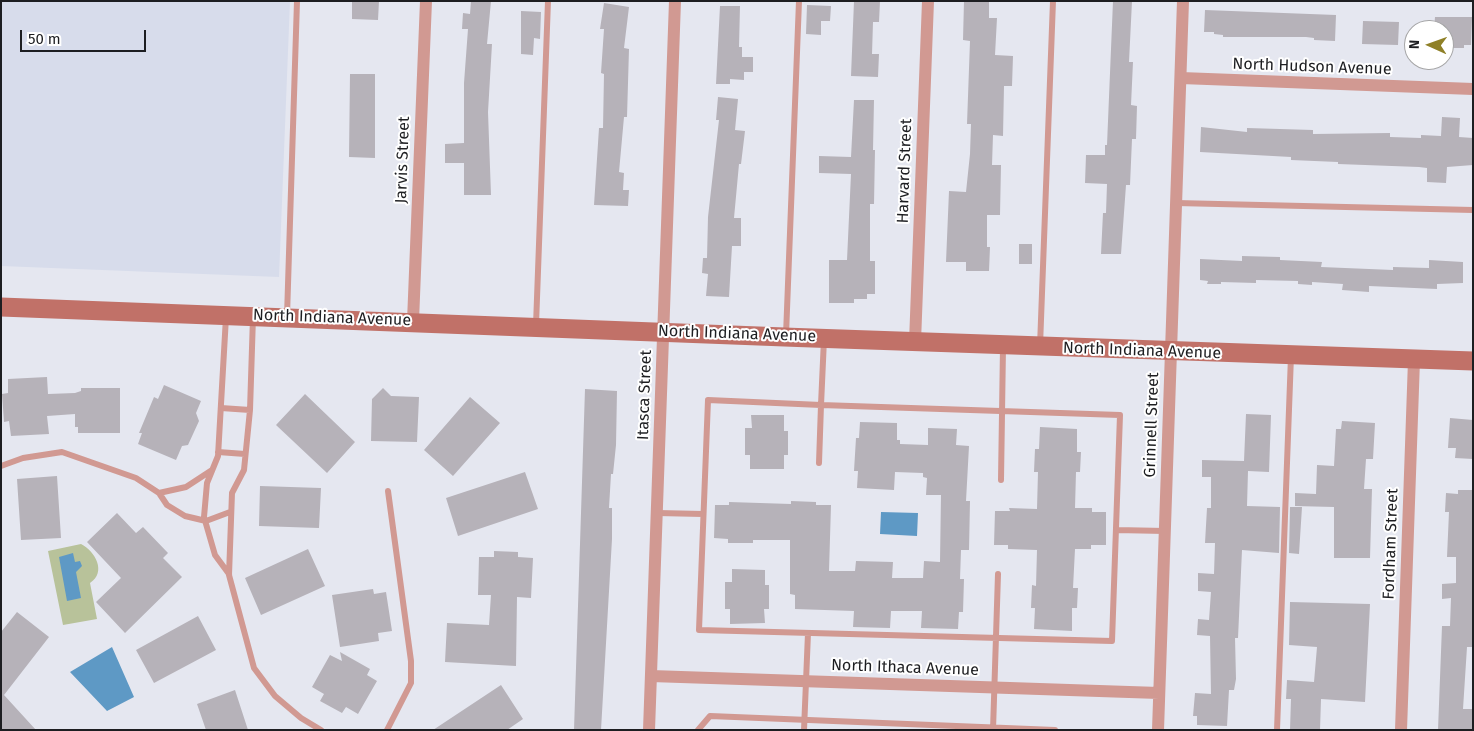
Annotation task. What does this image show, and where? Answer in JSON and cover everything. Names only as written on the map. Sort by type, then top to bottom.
[{"type":"main road","name":"North Indiana Avenue","points":[[1,307],[413,321],[1171,352],[1473,361]]},
{"type":"street","name":"Jarvis Street","points":[[413,321],[426,1]]},
{"type":"street","name":"Itasca Street","points":[[649,730],[675,1]]},
{"type":"street","name":"Harvard Street","points":[[915,342],[928,1]]},
{"type":"street","name":"Grinnell Street","points":[[1158,730],[1183,1]]},
{"type":"street","name":"North Hudson Avenue","points":[[1181,78],[1473,89]]},
{"type":"street","name":"Fordham Street","points":[[1401,730],[1414,360]]},
{"type":"street","name":"North Ithaca Avenue","points":[[651,676],[1159,693]]},
{"type":"lane","points":[[287,317],[297,1]]},
{"type":"lane","points":[[536,326],[548,1]]},
{"type":"lane","points":[[786,336],[799,1]]},
{"type":"lane","points":[[1040,347],[1053,1]]},
{"type":"lane","points":[[1176,203],[1473,210]]},
{"type":"lane","points":[[226,315],[218,452],[208,483],[206,521],[215,555],[229,575]]},
{"type":"lane","points":[[254,316],[250,410],[244,470],[232,493],[230,512],[229,575],[254,668],[275,696],[301,718],[321,730]]},
{"type":"lane","points":[[819,463],[824,338]]},
{"type":"lane","points":[[1001,480],[1003,345]]},
{"type":"lane","points":[[1277,730],[1291,356]]},
{"type":"lane","points":[[708,400],[1002,411],[1120,415],[1112,641],[699,630],[708,400]]},
{"type":"lane","points":[[221,408],[250,410]]},
{"type":"lane","points":[[1,466],[23,458],[62,452],[136,478],[159,493],[167,505],[185,516],[206,521],[230,512]]},
{"type":"lane","points":[[218,452],[245,454]]},
{"type":"lane","points":[[159,493],[186,487],[213,470]]},
{"type":"lane","points":[[387,730],[411,683],[411,669],[388,491]]},
{"type":"lane","points":[[657,513],[703,514]]},
{"type":"lane","points":[[1116,530],[1165,531]]},
{"type":"lane","points":[[993,728],[998,574]]},
{"type":"lane","points":[[804,730],[808,633]]},
{"type":"lane","points":[[698,730],[710,716],[1055,730]]},
{"type":"shaded area","points":[[1,1],[290,1],[279,277],[1,266]]},
{"type":"green space","points":[[81,544],[91,552],[97,562],[98,573],[90,583],[97,619],[63,625],[48,551]]},
{"type":"water","points":[[881,512],[918,513],[917,536],[880,534]]},
{"type":"water","points":[[73,553],[75,562],[80,561],[82,566],[76,572],[81,598],[67,601],[59,557]]},
{"type":"water","points":[[112,647],[134,697],[107,711],[70,672]]},
{"type":"building","points":[[352,1],[379,1],[378,20],[352,19]]},
{"type":"building","points":[[471,1],[491,1],[487,44],[492,44],[488,112],[491,195],[464,195],[464,163],[445,163],[445,144],[464,143],[464,83],[468,29],[462,29],[463,13],[470,14]]},
{"type":"building","points":[[854,1],[880,1],[879,22],[873,22],[872,54],[879,54],[878,77],[851,76]]},
{"type":"building","points":[[964,1],[989,1],[989,18],[997,18],[995,55],[1013,56],[1012,86],[1004,86],[1003,136],[993,135],[992,165],[1001,165],[1000,215],[987,215],[987,247],[990,247],[989,271],[966,271],[966,262],[946,262],[949,191],[966,192],[970,154],[971,124],[967,124],[970,41],[963,40]]},
{"type":"building","points":[[1113,1],[1132,1],[1129,62],[1133,62],[1131,105],[1137,106],[1136,139],[1132,139],[1130,185],[1126,185],[1121,254],[1101,254],[1103,213],[1106,213],[1107,184],[1085,183],[1086,155],[1105,155],[1105,145],[1107,145]]},
{"type":"building","points":[[604,3],[629,7],[624,48],[629,49],[627,117],[624,117],[619,172],[624,173],[623,190],[629,190],[628,206],[594,205],[599,128],[603,128],[604,74],[601,73],[604,29],[600,29]]},
{"type":"building","points":[[807,5],[831,6],[830,21],[821,21],[821,35],[806,34]]},
{"type":"building","points":[[720,6],[740,6],[739,47],[742,47],[742,57],[753,57],[753,72],[744,72],[744,80],[730,79],[730,84],[716,84]]},
{"type":"building","points":[[1205,10],[1336,15],[1335,41],[1314,40],[1314,38],[1306,37],[1223,37],[1223,35],[1214,34],[1214,32],[1204,32]]},
{"type":"building","points":[[521,11],[541,12],[540,39],[534,38],[533,55],[521,54]]},
{"type":"building","points":[[1435,17],[1472,17],[1471,45],[1464,45],[1464,48],[1454,48],[1454,20],[1435,20]]},
{"type":"building","points":[[1363,21],[1399,22],[1398,45],[1362,44]]},
{"type":"building","points":[[350,74],[375,74],[375,158],[349,157]]},
{"type":"building","points":[[718,97],[738,99],[735,130],[745,131],[741,164],[739,164],[734,218],[741,218],[741,246],[732,246],[729,297],[706,296],[708,274],[702,273],[703,258],[707,258],[708,217],[719,120],[716,120]]},
{"type":"building","points":[[854,100],[874,100],[874,204],[870,204],[870,261],[875,261],[875,294],[867,294],[867,299],[854,299],[854,303],[829,303],[829,260],[847,260],[851,174],[819,173],[819,156],[851,157]]},
{"type":"building","points":[[1442,117],[1460,118],[1459,137],[1473,138],[1473,165],[1447,167],[1446,183],[1427,182],[1427,168],[1338,164],[1338,162],[1291,160],[1291,157],[1200,152],[1201,127],[1247,132],[1247,128],[1313,130],[1313,134],[1390,133],[1390,137],[1421,138],[1421,135],[1441,136]]},
{"type":"building","points":[[1019,244],[1032,244],[1032,264],[1019,264]]},
{"type":"building","points":[[1242,256],[1280,257],[1280,260],[1322,262],[1321,267],[1393,270],[1393,267],[1429,268],[1429,260],[1463,262],[1463,283],[1437,284],[1437,289],[1369,286],[1369,292],[1342,290],[1343,284],[1312,282],[1312,285],[1298,284],[1298,281],[1256,280],[1256,283],[1221,282],[1221,284],[1207,284],[1208,281],[1200,280],[1200,259],[1242,261]]},
{"type":"building","points":[[47,377],[48,394],[75,393],[81,391],[81,388],[120,388],[120,433],[78,433],[78,427],[75,427],[75,414],[47,416],[49,434],[11,436],[9,421],[4,422],[2,394],[8,393],[8,379]]},
{"type":"building","points":[[164,385],[201,401],[196,413],[199,421],[188,445],[182,446],[176,460],[138,444],[142,433],[139,433],[154,397],[158,399]]},
{"type":"building","points":[[383,388],[391,396],[419,397],[417,442],[371,441],[372,399]]},
{"type":"building","points":[[585,389],[617,391],[616,445],[613,474],[611,474],[609,508],[612,508],[612,539],[601,730],[574,730]]},
{"type":"building","points":[[305,394],[355,442],[327,473],[276,425]]},
{"type":"building","points":[[470,397],[500,423],[453,476],[424,450]]},
{"type":"building","points":[[1246,414],[1271,415],[1269,472],[1248,471],[1247,506],[1280,507],[1279,553],[1242,550],[1238,638],[1235,638],[1236,679],[1234,690],[1229,690],[1227,726],[1197,725],[1197,716],[1193,716],[1195,693],[1211,694],[1210,636],[1197,635],[1198,619],[1209,620],[1211,592],[1198,591],[1198,573],[1214,574],[1215,543],[1205,543],[1207,508],[1211,508],[1211,477],[1202,477],[1202,460],[1244,461]]},
{"type":"building","points":[[751,415],[784,415],[784,431],[788,431],[788,455],[784,455],[784,469],[750,469],[750,455],[745,455],[745,428],[752,428]]},
{"type":"building","points":[[1450,418],[1473,420],[1473,459],[1455,458],[1456,448],[1448,448]]},
{"type":"building","points":[[1342,421],[1375,423],[1373,459],[1366,459],[1364,489],[1372,489],[1370,558],[1334,558],[1334,507],[1295,506],[1295,493],[1316,494],[1317,465],[1334,466],[1336,429],[1341,429]]},
{"type":"building","points":[[860,422],[897,423],[897,440],[900,440],[900,444],[928,445],[928,428],[957,429],[956,445],[969,446],[966,501],[970,501],[969,550],[961,550],[960,579],[964,579],[963,612],[959,612],[958,629],[921,628],[922,611],[891,611],[890,628],[853,627],[854,611],[795,609],[795,595],[790,594],[790,540],[753,540],[753,543],[728,543],[728,539],[714,538],[715,505],[729,505],[729,502],[791,504],[791,501],[816,502],[816,505],[831,505],[829,571],[855,571],[856,561],[893,562],[892,578],[923,578],[924,561],[940,562],[941,495],[926,495],[927,478],[923,477],[923,473],[895,472],[894,490],[857,488],[858,471],[854,471],[856,438],[859,438]]},
{"type":"building","points":[[1040,427],[1077,429],[1077,452],[1081,452],[1080,472],[1076,472],[1075,508],[1092,508],[1092,512],[1106,512],[1106,545],[1091,545],[1091,549],[1075,549],[1073,588],[1078,588],[1077,608],[1072,608],[1072,631],[1034,629],[1035,608],[1031,608],[1032,585],[1036,586],[1037,550],[1008,549],[1008,545],[994,545],[995,511],[1010,511],[1009,508],[1037,509],[1038,472],[1034,472],[1035,449],[1039,449]]},
{"type":"building","points":[[525,472],[538,509],[458,536],[446,498]]},
{"type":"building","points":[[57,476],[61,538],[21,540],[17,479]]},
{"type":"building","points":[[260,486],[321,488],[319,528],[259,526]]},
{"type":"building","points":[[1458,490],[1473,490],[1473,647],[1467,647],[1463,709],[1473,709],[1473,730],[1438,730],[1442,626],[1450,626],[1451,598],[1442,599],[1442,584],[1456,583],[1456,557],[1447,557],[1449,512],[1445,512],[1446,493],[1458,494]]},
{"type":"building","points":[[1290,507],[1302,507],[1299,554],[1289,553]]},
{"type":"building","points":[[117,513],[136,533],[143,527],[168,553],[163,558],[182,577],[125,633],[96,602],[121,578],[87,542]]},
{"type":"building","points":[[308,549],[325,586],[261,615],[245,578]]},
{"type":"building","points":[[494,551],[518,552],[518,557],[533,558],[531,598],[517,597],[516,666],[445,662],[447,623],[489,625],[491,595],[478,595],[479,557],[494,557]]},
{"type":"building","points":[[732,569],[765,570],[765,585],[769,585],[769,609],[764,609],[765,623],[730,624],[730,609],[725,609],[725,582],[732,582]]},
{"type":"building","points":[[373,589],[374,594],[386,592],[392,631],[378,633],[379,641],[340,647],[332,595]]},
{"type":"building","points":[[1290,602],[1370,604],[1365,702],[1321,699],[1320,730],[1290,730],[1291,699],[1286,699],[1287,680],[1314,682],[1317,647],[1289,645]]},
{"type":"building","points":[[17,612],[49,637],[4,695],[36,730],[1,730],[1,632]]},
{"type":"building","points":[[198,616],[216,650],[154,683],[136,650]]},
{"type":"building","points":[[340,652],[370,669],[367,675],[377,681],[358,714],[346,707],[342,713],[320,701],[324,694],[312,687],[330,655],[342,661]]},
{"type":"building","points":[[501,685],[523,719],[507,730],[433,730]]},
{"type":"building","points":[[235,690],[248,730],[206,730],[197,704]]}]
